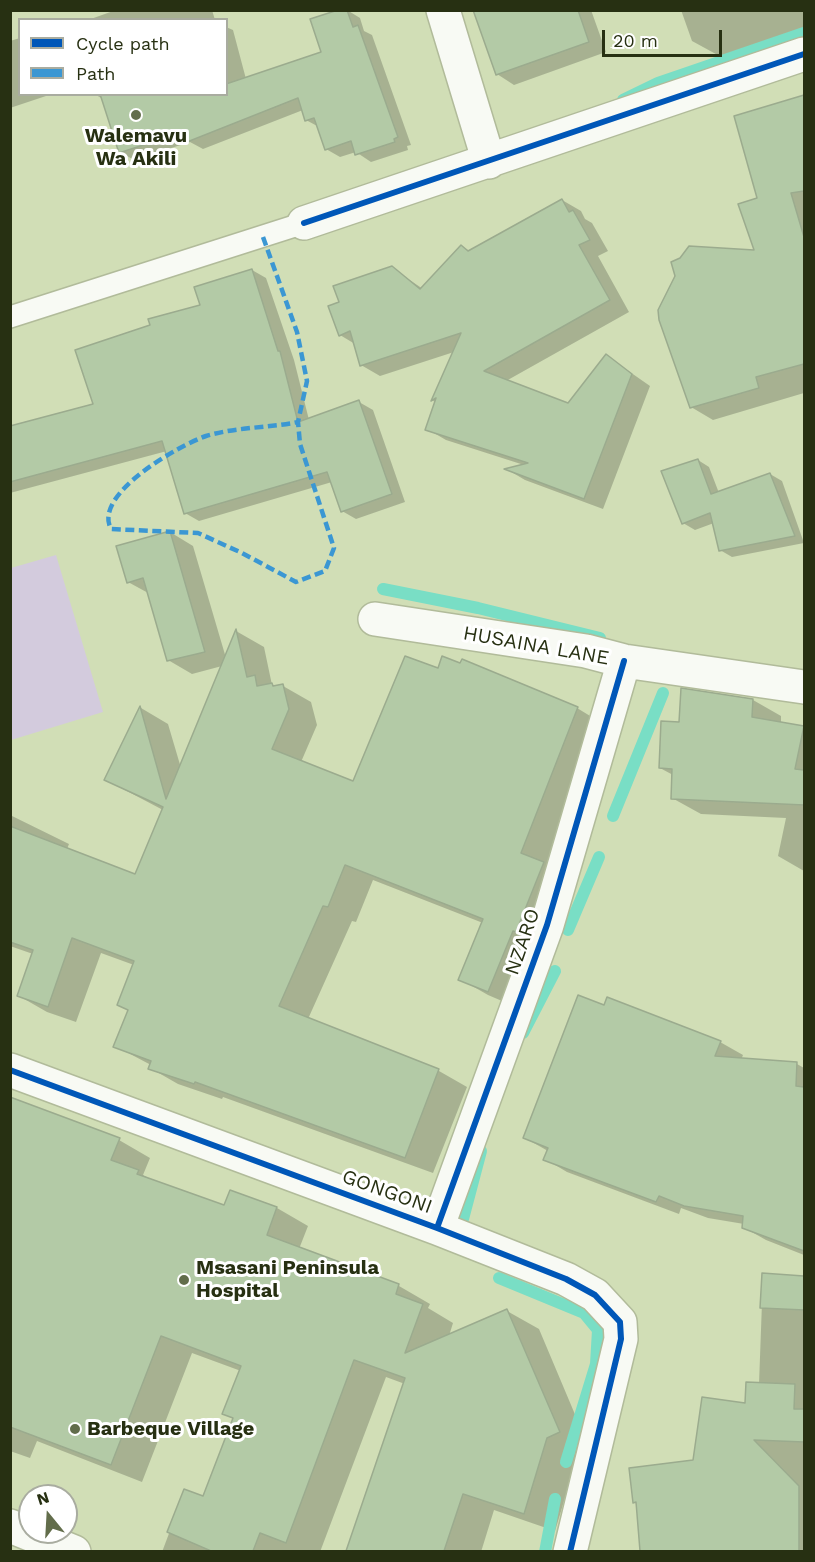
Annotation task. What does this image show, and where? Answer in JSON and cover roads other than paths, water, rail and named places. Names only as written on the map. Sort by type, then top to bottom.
[{"type":"street","points":[[443,10],[489,162]]},
{"type":"street","points":[[304,223],[804,54]]},
{"type":"street","name":"HUSAINA LANE","points":[[375,619],[586,651],[624,662],[804,687]]},
{"type":"street","name":"NZARO","points":[[437,1228],[547,925],[624,662]]},
{"type":"street","name":"GONGONI","points":[[10,1070],[437,1228],[566,1280],[596,1295],[620,1322],[621,1339],[570,1551]]},
{"type":"street","points":[[10,1526],[74,1551]]},
{"type":"lane","points":[[10,317],[304,223]]},
{"type":"waterway","points":[[623,100],[658,83],[804,33]]},
{"type":"waterway","points":[[383,589],[478,608],[600,638]]},
{"type":"waterway","points":[[613,816],[663,693]]},
{"type":"waterway","points":[[568,930],[599,857]]},
{"type":"waterway","points":[[523,1033],[555,971]]},
{"type":"waterway","points":[[463,1219],[481,1151]]},
{"type":"waterway","points":[[499,1278],[584,1313],[598,1330],[596,1364],[566,1462]]},
{"type":"waterway","points":[[545,1552],[555,1499]]},
{"type":"place","name":"Walemavu Wa Akili","points":[[136,115]]},
{"type":"place","name":"Msasani Peninsula Hospital","points":[[184,1280]]},
{"type":"place","name":"Barbeque Village","points":[[75,1429]]}]
